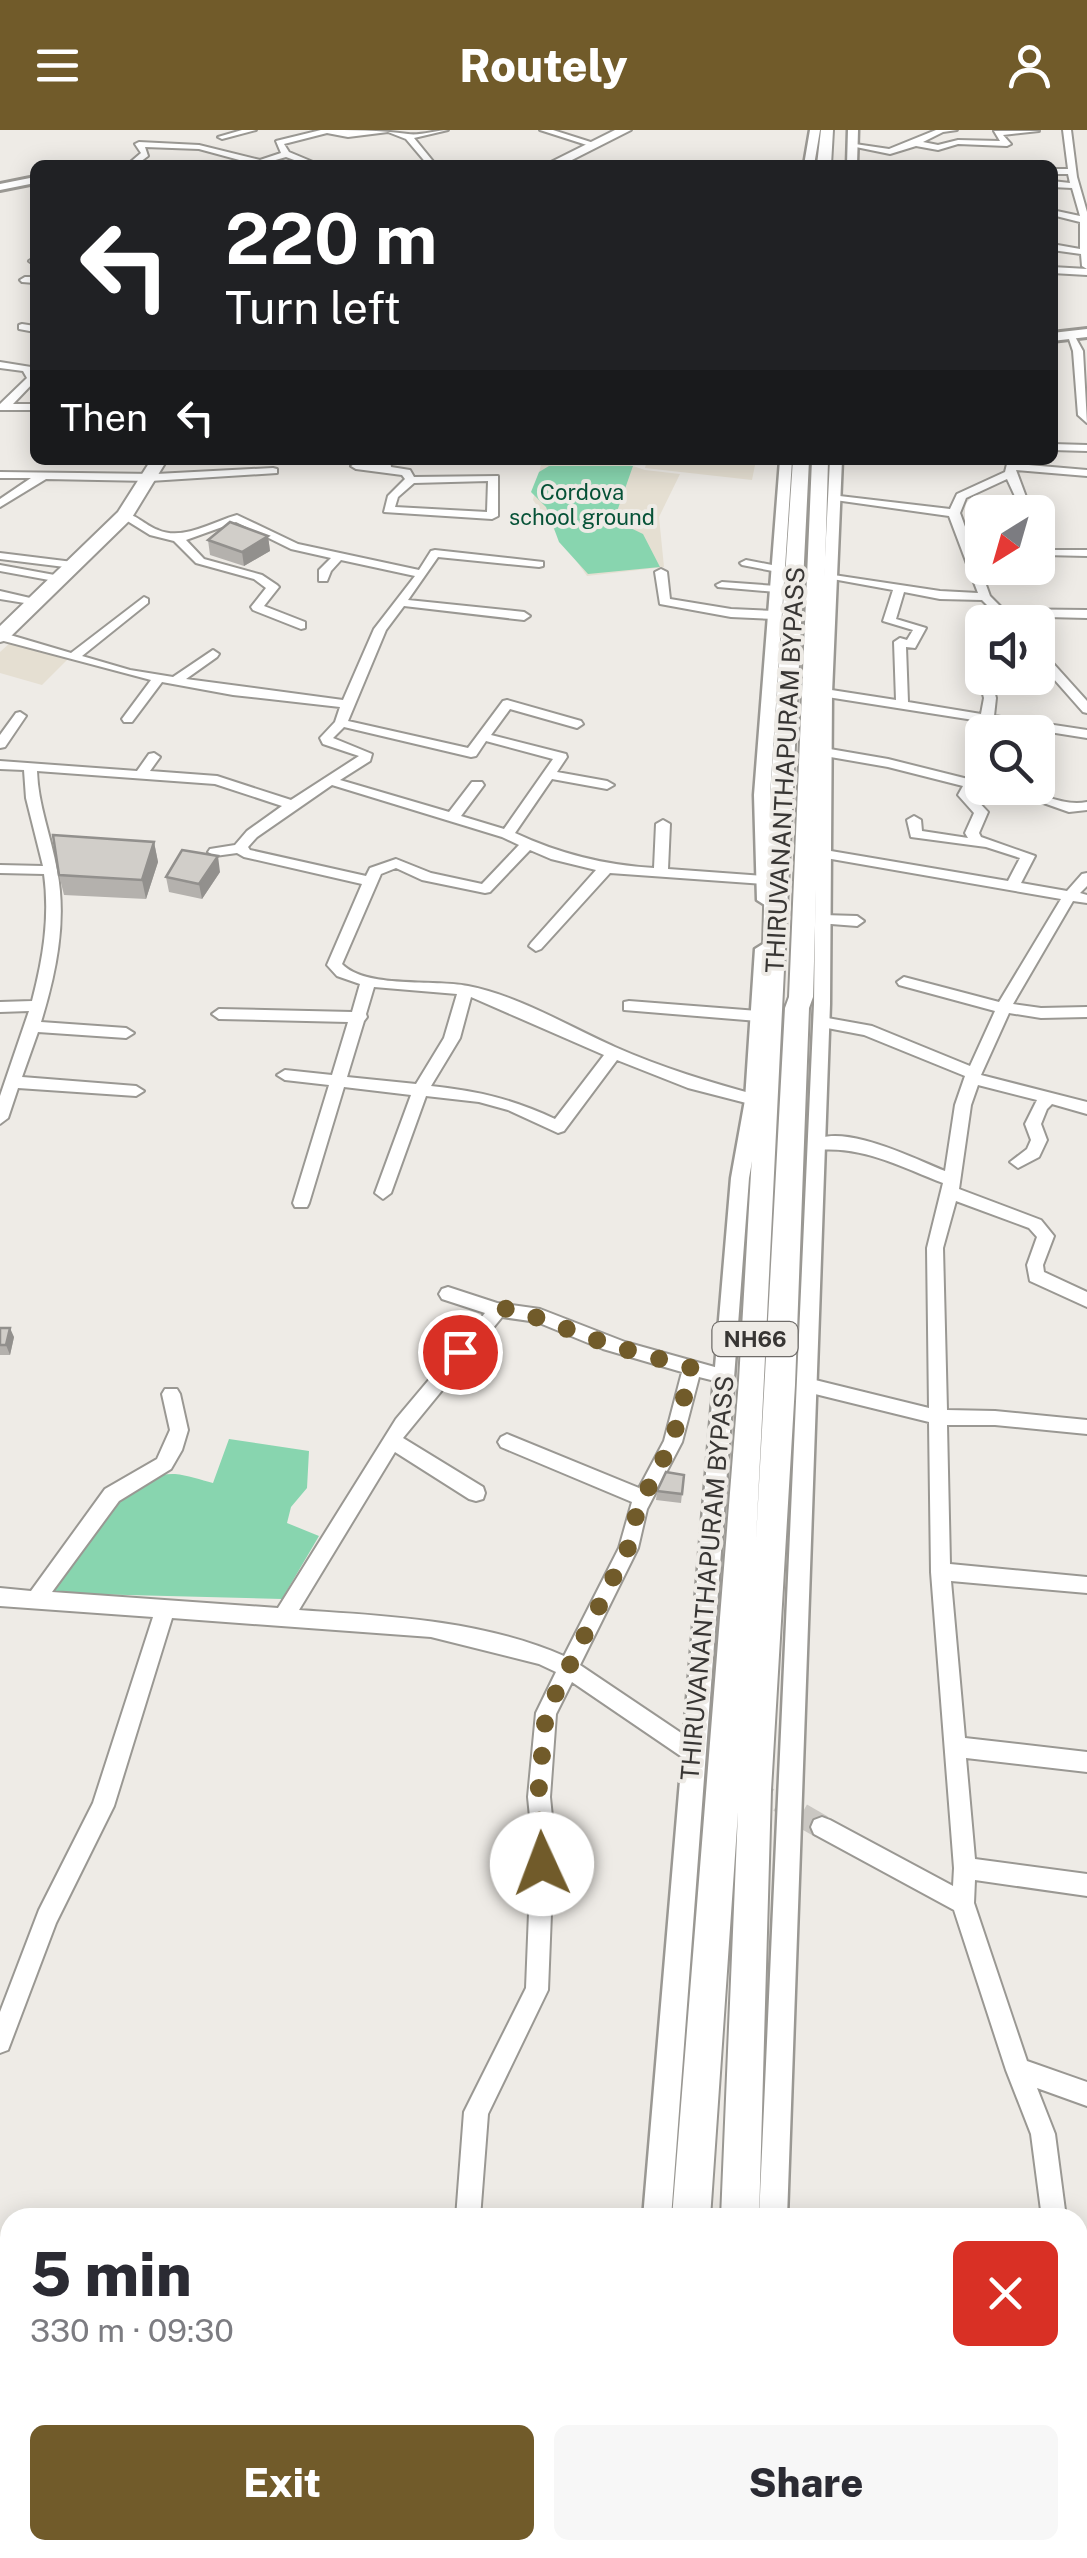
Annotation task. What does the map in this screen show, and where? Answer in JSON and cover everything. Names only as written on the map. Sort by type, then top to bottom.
[{"type":"main road","points":[[563,160],[625,130]]},
{"type":"main road","points":[[824,160],[827,130]]},
{"type":"main road","points":[[838,160],[841,130]]},
{"type":"main road","points":[[0,187],[30,181]]},
{"type":"main road","points":[[1058,336],[1087,333]]},
{"type":"main road","name":"THIRUVANANTHAPURAM BYPASS","points":[[693,2208],[753,1380],[774,984],[776,872],[801,465]]},
{"type":"main road","name":"THIRUVANANTHAPURAM BYPASS","points":[[740,2208],[755,1790],[780,1385],[797,1008],[801,998],[820,465]]},
{"type":"main road","points":[[1,635],[125,515],[154,471]]},
{"type":"street","points":[[222,136],[252,130]]},
{"type":"street","points":[[279,143],[327,131],[348,135],[388,130],[409,138],[428,160]]},
{"type":"street","points":[[409,138],[444,130]]},
{"type":"street","points":[[544,130],[596,145]]},
{"type":"street","points":[[811,160],[814,130]]},
{"type":"street","points":[[853,130],[853,160]]},
{"type":"street","points":[[855,146],[890,152],[942,130],[953,130]]},
{"type":"street","points":[[1058,270],[1087,269],[1086,220],[1075,186],[1067,130]]},
{"type":"street","points":[[916,143],[938,148],[958,142],[1008,144],[997,133],[1035,131]]},
{"type":"street","points":[[276,132],[286,154],[302,160]]},
{"type":"street","points":[[137,160],[145,154],[139,144],[199,146],[246,160]]},
{"type":"street","points":[[270,160],[286,154]]},
{"type":"street","points":[[1058,171],[1073,172]]},
{"type":"street","points":[[1058,185],[1075,186]]},
{"type":"street","points":[[1058,213],[1086,220]]},
{"type":"street","points":[[1058,249],[1084,252]]},
{"type":"street","points":[[22,327],[30,328]]},
{"type":"street","points":[[1070,335],[1078,352],[1083,415],[1087,420]]},
{"type":"street","points":[[0,366],[28,369],[30,374]]},
{"type":"street","points":[[2,407],[30,380]]},
{"type":"street","points":[[2,407],[30,407]]},
{"type":"street","points":[[1058,446],[1087,448]]},
{"type":"street","points":[[356,466],[370,465]]},
{"type":"street","points":[[388,465],[406,472],[411,480]]},
{"type":"street","name":"THIRUVANANTHAPURAM BYPASS","points":[[658,2208],[740,1178],[754,1100],[765,880],[762,795],[786,465]]},
{"type":"street","name":"THIRUVANANTHAPURAM BYPASS","points":[[774,2208],[822,1022],[825,693],[836,465]]},
{"type":"street","points":[[1012,467],[1021,495]]},
{"type":"street","points":[[994,605],[986,596],[954,513],[961,496],[1012,467],[1087,474]]},
{"type":"street","points":[[0,475],[272,472]]},
{"type":"street","points":[[0,504],[44,475]]},
{"type":"street","points":[[494,478],[492,516],[388,510],[394,496],[411,480],[494,478]]},
{"type":"street","points":[[835,497],[954,513]]},
{"type":"street","points":[[125,515],[154,533],[178,540],[200,560],[258,577],[273,587],[257,608],[302,625]]},
{"type":"street","points":[[178,540],[237,518],[277,534],[280,542],[422,574]]},
{"type":"street","points":[[242,848],[252,834],[365,758],[366,754],[326,738],[341,723],[362,661],[398,602],[435,553],[539,564]]},
{"type":"street","points":[[1055,553],[1087,553]]},
{"type":"street","points":[[0,556],[67,572]]},
{"type":"street","points":[[323,579],[325,570],[338,556]]},
{"type":"street","points":[[746,563],[777,579]]},
{"type":"street","points":[[0,568],[67,572]]},
{"type":"street","points":[[661,572],[664,602],[732,613],[775,615]]},
{"type":"street","points":[[831,576],[940,595],[986,596]]},
{"type":"street","points":[[722,585],[777,579]]},
{"type":"street","points":[[900,588],[888,621],[920,628],[911,645],[900,642],[902,703]]},
{"type":"street","points":[[0,595],[37,601]]},
{"type":"street","points":[[1040,596],[1043,605]]},
{"type":"street","points":[[73,657],[144,601]]},
{"type":"street","points":[[398,602],[524,616]]},
{"type":"street","points":[[1055,613],[1087,614]]},
{"type":"street","points":[[1,635],[159,678],[232,692],[347,704]]},
{"type":"street","points":[[176,680],[212,654]]},
{"type":"street","points":[[1055,673],[1087,709]]},
{"type":"street","points":[[128,719],[159,678]]},
{"type":"street","points":[[825,693],[902,703],[965,720]]},
{"type":"street","points":[[341,723],[471,753],[506,704],[577,724]]},
{"type":"street","points":[[0,744],[20,716]]},
{"type":"street","points":[[1055,731],[1087,734]]},
{"type":"street","points":[[481,736],[560,757],[507,834]]},
{"type":"street","points":[[824,752],[965,780]]},
{"type":"street","points":[[142,773],[154,757]]},
{"type":"street","points":[[0,765],[217,780],[292,805]]},
{"type":"street","points":[[0,1118],[48,979],[54,914],[50,870],[30,786],[30,767]]},
{"type":"street","points":[[549,774],[607,785]]},
{"type":"street","points":[[328,780],[507,834],[550,856],[606,868],[765,880]]},
{"type":"street","points":[[452,818],[477,785]]},
{"type":"street","points":[[1055,803],[1074,809],[1087,806]]},
{"type":"street","points":[[974,805],[981,812],[972,833],[983,844]]},
{"type":"street","points":[[914,820],[916,834],[983,844],[1028,856],[1012,887]]},
{"type":"street","points":[[662,870],[663,824]]},
{"type":"street","points":[[528,844],[493,885],[485,889],[427,876],[396,864],[376,871],[334,964],[342,973],[368,982],[466,990],[493,998],[692,1084],[754,1100]]},
{"type":"street","points":[[215,852],[242,848],[256,858],[370,882]]},
{"type":"street","points":[[825,854],[1078,898]]},
{"type":"street","points":[[536,946],[606,868]]},
{"type":"street","points":[[0,869],[50,870]]},
{"type":"street","points":[[1053,2208],[1043,2134],[963,1902],[956,1747],[941,1572],[934,1248],[951,1186],[962,1105],[973,1076],[1004,1005],[1078,898],[1087,877]]},
{"type":"street","points":[[823,920],[858,921]]},
{"type":"street","points":[[302,1204],[368,982]]},
{"type":"street","points":[[904,982],[978,1004],[1062,1015],[1087,1012]]},
{"type":"street","points":[[382,1193],[419,1093],[452,1038],[466,990]]},
{"type":"street","points":[[0,1008],[38,1006]]},
{"type":"street","points":[[630,1006],[758,1016]]},
{"type":"street","points":[[219,1014],[360,1018]]},
{"type":"street","points":[[822,1022],[867,1030],[973,1076],[1087,1108]]},
{"type":"street","points":[[31,1026],[126,1034]]},
{"type":"street","points":[[285,1075],[479,1097],[513,1106],[558,1127],[614,1053]]},
{"type":"street","points":[[12,1082],[136,1091]]},
{"type":"street","points":[[1018,1162],[1033,1153],[1039,1140],[1033,1124],[1040,1106],[1049,1099]]},
{"type":"street","points":[[817,1144],[845,1140],[878,1148],[1035,1224],[1046,1236],[1034,1265],[1036,1276],[1087,1300]]},
{"type":"street","points":[[448,1294],[497,1310],[511,1308],[610,1345],[723,1376]]},
{"type":"street","points":[[285,1615],[391,1440],[497,1310]]},
{"type":"street","points":[[469,2208],[476,2112],[537,1990],[543,1837],[538,1797],[546,1713],[628,1548],[642,1498],[672,1442],[692,1368]]},
{"type":"street","points":[[807,1385],[937,1417],[1087,1427]]},
{"type":"street","points":[[35,1600],[112,1495],[164,1464],[179,1430],[170,1394]]},
{"type":"street","points":[[391,1440],[476,1492]]},
{"type":"street","points":[[506,1442],[642,1498]]},
{"type":"street","points":[[941,1572],[1087,1585]]},
{"type":"street","points":[[0,1597],[431,1628],[542,1656],[566,1667],[692,1752]]},
{"type":"street","points":[[0,2042],[47,1918],[103,1806],[164,1608]]},
{"type":"street","points":[[956,1747],[1087,1762]]},
{"type":"street","points":[[822,1827],[963,1902]]},
{"type":"street","points":[[964,1868],[1087,1885]]},
{"type":"street","points":[[1018,2070],[1087,2094]]},
{"type":"shaded area","name":"Cordova school ground","points":[[541,465],[630,465],[680,474],[659,517],[664,567],[587,576],[533,500]]},
{"type":"shaded area","points":[[646,465],[755,465],[752,480],[645,468]]},
{"type":"shaded area","points":[[11,642],[68,659],[42,685],[0,673],[0,652]]},
{"type":"green space","name":"Cordova school ground","points":[[549,466],[633,466],[614,520],[643,534],[660,567],[588,574],[559,542],[546,507],[531,492],[539,472]]},
{"type":"green space","points":[[229,1439],[309,1451],[307,1488],[291,1507],[287,1523],[319,1536],[282,1599],[49,1593],[86,1538],[119,1501],[156,1477],[175,1474],[213,1483]]},
{"type":"building","points":[[230,522],[268,536],[242,552],[208,540]]},
{"type":"building","points":[[53,835],[154,842],[142,880],[59,875]]},
{"type":"building","points":[[182,850],[218,856],[199,884],[166,877]]},
{"type":"building","points":[[0,1328],[10,1328],[6,1345],[0,1345]]},
{"type":"building","points":[[666,1472],[684,1475],[682,1494],[657,1491]]},
{"type":"tunnel","points":[[753,1788],[805,1818]]},
{"type":"tunnel","points":[[801,1815],[822,1827]]},
{"type":"route","points":[[460,1352],[497,1310],[511,1308],[610,1345],[692,1368],[672,1442],[638,1508],[628,1548],[546,1713],[538,1797],[542,1864]]}]
